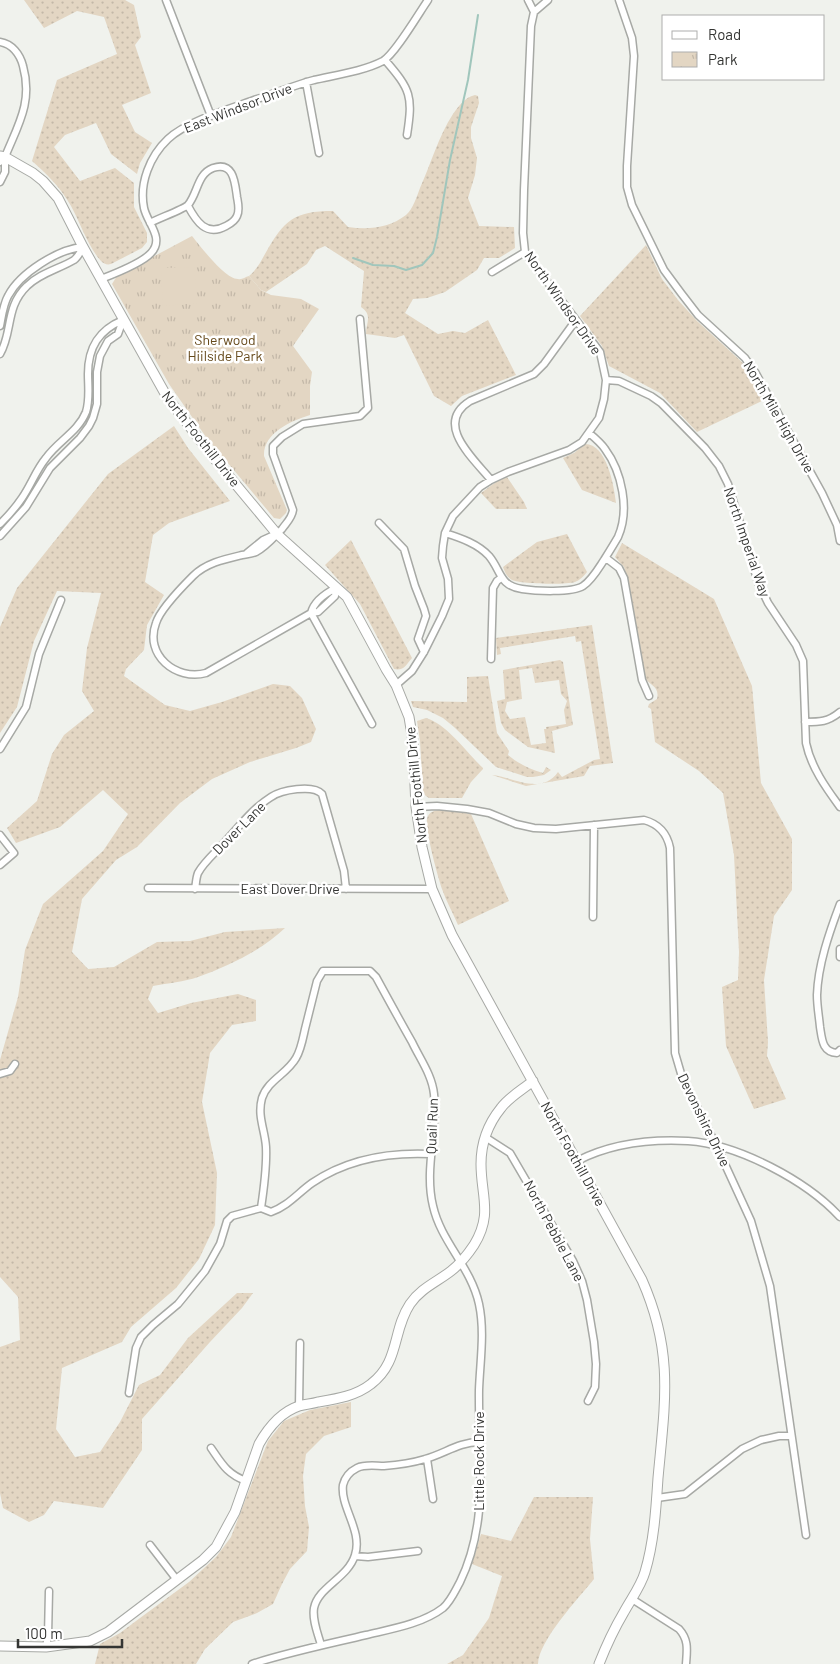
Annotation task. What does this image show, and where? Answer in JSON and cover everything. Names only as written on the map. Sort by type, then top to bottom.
[{"type":"street","points":[[166,0],[211,116]]},
{"type":"street","points":[[406,135],[411,111],[408,94],[385,60],[399,44],[428,0]]},
{"type":"street","points":[[528,0],[534,12],[548,0]]},
{"type":"street","name":"North Mile High Drive","points":[[618,0],[632,38],[634,56],[627,173],[627,187],[632,205],[664,270],[681,294],[698,315],[745,358],[755,372],[822,493],[837,525],[840,541]]},
{"type":"street","name":"North Windsor Drive","points":[[396,685],[412,671],[424,652],[449,599],[448,578],[442,558],[446,533],[453,516],[480,487],[491,480],[569,450],[582,442],[599,418],[604,399],[606,380],[600,352],[525,252],[523,232],[524,190],[534,12]]},
{"type":"street","points":[[0,42],[15,50],[22,60],[28,93],[23,113],[2,158],[5,172],[0,182]]},
{"type":"street","name":"East Windsor Drive","points":[[101,279],[122,270],[152,252],[156,237],[144,210],[143,190],[149,166],[154,156],[162,145],[177,132],[211,116],[306,82],[360,69],[385,60]]},
{"type":"street","points":[[306,82],[318,153]]},
{"type":"street","name":"North Foothill Drive","points":[[2,158],[33,173],[58,198],[123,320],[168,397],[213,457],[277,534],[347,597],[396,685],[409,717],[413,741],[416,807],[422,847],[432,889],[452,935],[642,1280],[649,1296],[658,1324],[666,1381],[653,1535],[645,1573],[606,1646],[599,1664]]},
{"type":"street","points":[[150,222],[188,206],[204,173],[212,168],[221,166],[229,170],[234,176],[238,210],[237,217],[231,223],[221,229],[203,227],[188,206]]},
{"type":"street","points":[[0,326],[7,298],[14,285],[24,274],[72,248],[83,247]]},
{"type":"street","points":[[0,354],[18,296],[35,279],[76,259],[83,247]]},
{"type":"street","points":[[492,272],[525,252]]},
{"type":"street","points":[[336,588],[335,596],[318,612],[311,613],[206,672],[192,675],[184,674],[168,667],[157,652],[154,644],[153,635],[159,616],[194,576],[201,570],[222,560],[245,554],[263,540],[277,534],[292,517],[294,510],[273,454],[273,446],[282,437],[303,424],[360,416],[368,408],[360,319]]},
{"type":"street","points":[[0,524],[22,498],[46,458],[74,431],[86,412],[89,396],[89,356],[98,339],[111,325],[123,320]]},
{"type":"street","points":[[0,536],[26,507],[57,459],[86,431],[93,418],[98,396],[97,365],[100,356],[110,339],[118,334],[123,320]]},
{"type":"street","points":[[491,480],[457,438],[454,426],[457,414],[470,401],[534,374],[544,364],[576,320]]},
{"type":"street","points":[[98,339],[106,345]]},
{"type":"street","name":"North Imperial Way","points":[[606,380],[619,381],[651,396],[661,403],[705,448],[719,466],[728,484],[758,582],[768,603],[796,645],[803,661],[806,743],[812,763],[840,807]]},
{"type":"street","points":[[446,533],[479,547],[490,557],[501,578],[512,587],[523,590],[574,590],[582,586],[592,578],[619,535],[623,512],[622,493],[618,473],[613,461],[605,448],[589,433]]},
{"type":"street","points":[[36,473],[44,478]]},
{"type":"street","points":[[380,523],[404,549],[426,616],[418,639],[424,652]]},
{"type":"street","points":[[606,558],[619,568],[624,578],[642,680],[649,696]]},
{"type":"street","points":[[491,659],[492,588],[501,578]]},
{"type":"street","points":[[0,749],[26,707],[40,654],[61,600]]},
{"type":"street","points":[[311,613],[372,724]]},
{"type":"street","points":[[805,722],[822,722],[840,712]]},
{"type":"street","name":"Dover Lane","points":[[195,888],[197,875],[204,864],[254,810],[272,796],[290,790],[313,788],[319,790],[322,794],[344,872],[346,889]]},
{"type":"street","name":"Devonshire Drive","points":[[416,807],[467,808],[489,813],[516,824],[534,828],[556,829],[644,820],[662,829],[669,842],[675,1053],[682,1078],[717,1147],[751,1221],[770,1286],[806,1535]]},
{"type":"street","points":[[593,917],[594,825]]},
{"type":"street","points":[[0,835],[14,853],[0,866]]},
{"type":"street","name":"East Dover Drive","points":[[148,888],[432,889]]},
{"type":"street","points":[[840,904],[822,958],[817,996],[825,1049],[837,1053],[840,1050]]},
{"type":"street","points":[[840,949],[840,957]]},
{"type":"street","name":"Quail Run","points":[[261,1208],[266,1164],[266,1144],[260,1111],[268,1086],[276,1077],[288,1069],[297,1057],[318,981],[323,972],[370,971],[376,977],[431,1081],[434,1101],[430,1182],[432,1204],[438,1224],[461,1262]]},
{"type":"street","points":[[0,1074],[10,1071],[15,1064]]},
{"type":"street","points":[[0,1646],[46,1647],[90,1641],[108,1632],[178,1580],[216,1547],[235,1512],[264,1435],[277,1419],[299,1406],[348,1396],[364,1389],[378,1379],[391,1361],[401,1322],[411,1304],[425,1287],[451,1271],[461,1262],[474,1245],[483,1226],[486,1205],[481,1165],[482,1145],[489,1126],[502,1106],[533,1081]]},
{"type":"street","name":"North Pebble Lane","points":[[485,1137],[510,1153],[573,1261],[582,1281],[587,1300],[596,1364],[596,1387],[588,1401]]},
{"type":"street","points":[[576,1161],[595,1152],[638,1143],[690,1142],[717,1147],[746,1156],[785,1174],[804,1186],[840,1217]]},
{"type":"street","points":[[129,1393],[136,1348],[141,1337],[178,1304],[205,1271],[220,1244],[227,1221],[232,1216],[261,1208],[271,1212],[283,1207],[313,1183],[355,1161],[394,1155],[431,1154]]},
{"type":"street","name":"Little Rock Drive","points":[[252,1664],[406,1625],[444,1607],[454,1593],[463,1575],[479,1521],[481,1488],[479,1442],[482,1324],[475,1288],[461,1262]]},
{"type":"street","points":[[299,1406],[300,1343]]},
{"type":"street","points":[[657,1498],[685,1494],[742,1449],[761,1440],[779,1436],[791,1436]]},
{"type":"street","points":[[320,1646],[314,1618],[314,1608],[325,1590],[338,1580],[348,1568],[355,1556],[357,1547],[356,1534],[344,1496],[343,1485],[346,1478],[359,1467],[398,1465],[427,1459],[462,1444],[479,1442]]},
{"type":"street","points":[[211,1448],[226,1470],[234,1477],[246,1480]]},
{"type":"street","points":[[427,1459],[433,1499]]},
{"type":"street","points":[[150,1545],[178,1580]]},
{"type":"street","points":[[355,1556],[368,1557],[418,1551]]},
{"type":"street","points":[[46,1647],[49,1591]]},
{"type":"street","points":[[632,1599],[679,1629],[686,1639],[686,1664]]},
{"type":"green space","points":[[24,0],[125,0],[134,5],[141,37],[135,45],[151,93],[122,105],[135,132],[152,143],[140,163],[137,174],[111,154],[96,123],[65,135],[54,147],[80,181],[115,168],[134,183],[134,207],[147,233],[147,242],[142,248],[111,264],[103,263],[96,255],[63,193],[32,161],[57,80],[117,54],[104,17],[77,11],[44,28]]},
{"type":"green space","points":[[475,95],[478,96],[479,103],[471,127],[471,138],[477,158],[475,175],[468,198],[479,226],[514,227],[515,248],[499,258],[484,258],[477,270],[445,292],[427,298],[413,299],[405,313],[438,334],[453,331],[465,333],[488,320],[516,375],[462,396],[451,406],[434,396],[404,335],[395,338],[366,334],[368,316],[361,307],[364,271],[325,246],[316,250],[307,264],[266,292],[261,290],[249,276],[258,266],[278,233],[285,225],[299,216],[320,211],[333,211],[348,227],[364,228],[393,223],[406,215],[411,209],[439,141],[453,114],[462,103]]},
{"type":"green space","name":"Sherwood Hiilside Park","points":[[192,236],[214,262],[233,278],[241,279],[249,276],[261,290],[271,295],[301,299],[319,309],[293,346],[312,372],[310,415],[280,429],[268,441],[265,448],[264,456],[287,510],[280,519],[274,518],[206,437],[169,384],[112,284],[117,276]]},
{"type":"green space","points":[[646,245],[662,279],[697,321],[743,363],[764,400],[697,432],[660,393],[609,366],[602,346],[580,316]]},
{"type":"green space","points":[[194,267],[197,303],[163,306],[161,268]]},
{"type":"green space","points":[[174,426],[188,448],[230,501],[169,523],[153,535],[145,582],[164,595],[147,625],[144,650],[126,669],[124,676],[165,705],[190,711],[273,684],[290,686],[302,698],[316,729],[311,742],[250,762],[212,779],[180,803],[137,847],[116,860],[82,899],[72,952],[88,969],[114,967],[157,942],[190,941],[225,932],[285,928],[256,950],[221,968],[193,979],[153,986],[148,999],[158,1013],[191,1003],[238,994],[256,1000],[256,1021],[232,1025],[210,1053],[202,1102],[217,1173],[215,1225],[199,1259],[176,1288],[131,1327],[122,1342],[62,1368],[56,1429],[75,1457],[100,1452],[120,1422],[139,1385],[160,1375],[188,1338],[237,1293],[253,1293],[242,1308],[142,1419],[142,1450],[103,1508],[54,1501],[44,1515],[29,1522],[3,1508],[0,1493],[0,1347],[20,1340],[18,1297],[0,1277],[0,1060],[18,997],[25,950],[43,904],[103,851],[128,814],[103,790],[60,827],[16,843],[7,828],[37,801],[52,754],[64,735],[94,711],[82,691],[87,648],[101,593],[57,591],[34,641],[17,707],[0,733],[0,627],[17,588],[108,474]]},
{"type":"green space","points":[[585,444],[593,446],[604,458],[611,477],[616,503],[582,490],[563,458],[574,453]]},
{"type":"green space","points":[[507,477],[527,509],[496,509],[481,493],[496,482]]},
{"type":"green space","points":[[567,534],[587,572],[579,580],[562,584],[533,583],[512,580],[506,575],[503,567],[537,542]]},
{"type":"green space","points":[[351,540],[412,658],[403,668],[394,669],[360,604],[325,565]]},
{"type":"green space","points":[[622,543],[714,599],[752,686],[761,783],[792,839],[792,890],[774,916],[764,980],[768,1042],[767,1056],[786,1099],[754,1109],[726,1046],[722,987],[738,980],[739,952],[734,855],[723,793],[699,771],[655,742],[651,709],[648,707],[649,704],[657,699],[658,695],[654,686],[644,677],[627,577],[624,567],[615,557]]},
{"type":"green space","points":[[592,625],[613,763],[590,766],[584,776],[526,786],[492,775],[526,783],[543,783],[551,779],[558,772],[562,777],[594,760],[600,759],[581,641],[576,642],[575,636],[500,648],[501,654],[497,655],[496,638]]},
{"type":"green space","points":[[560,660],[563,662],[573,725],[552,731],[555,753],[528,747],[505,730],[501,723],[497,701],[505,699],[503,670]],"holes":[[[532,668],[535,683],[559,680],[561,694],[567,701],[564,710],[566,724],[546,727],[544,729],[546,743],[531,745],[525,717],[510,719],[505,711],[507,702],[522,699],[519,670]]]},
{"type":"green space","points":[[488,676],[497,733],[509,751],[508,755],[520,764],[543,773],[546,767],[551,770],[544,775],[527,777],[496,767],[443,718],[427,710],[413,707],[411,701],[467,702],[467,677]]},
{"type":"green space","points":[[426,718],[442,726],[483,768],[471,782],[462,798],[429,798],[423,793],[417,721]]},
{"type":"green space","points":[[438,810],[471,814],[509,901],[458,925],[445,898],[429,840],[428,816]]},
{"type":"green space","points":[[351,1402],[351,1427],[324,1436],[306,1454],[303,1476],[305,1506],[309,1527],[307,1551],[290,1569],[273,1604],[257,1613],[233,1622],[205,1649],[196,1664],[95,1664],[100,1644],[120,1633],[189,1582],[216,1557],[231,1537],[268,1441],[284,1421],[310,1410]]},
{"type":"green space","points":[[534,1497],[593,1497],[590,1539],[594,1579],[552,1632],[540,1654],[538,1664],[447,1664],[463,1655],[489,1618],[502,1576],[472,1564],[481,1534],[511,1541]]},
{"type":"waterway","points":[[353,258],[373,265],[394,266],[406,270],[422,265],[433,253],[450,160],[468,80],[478,15]]}]
